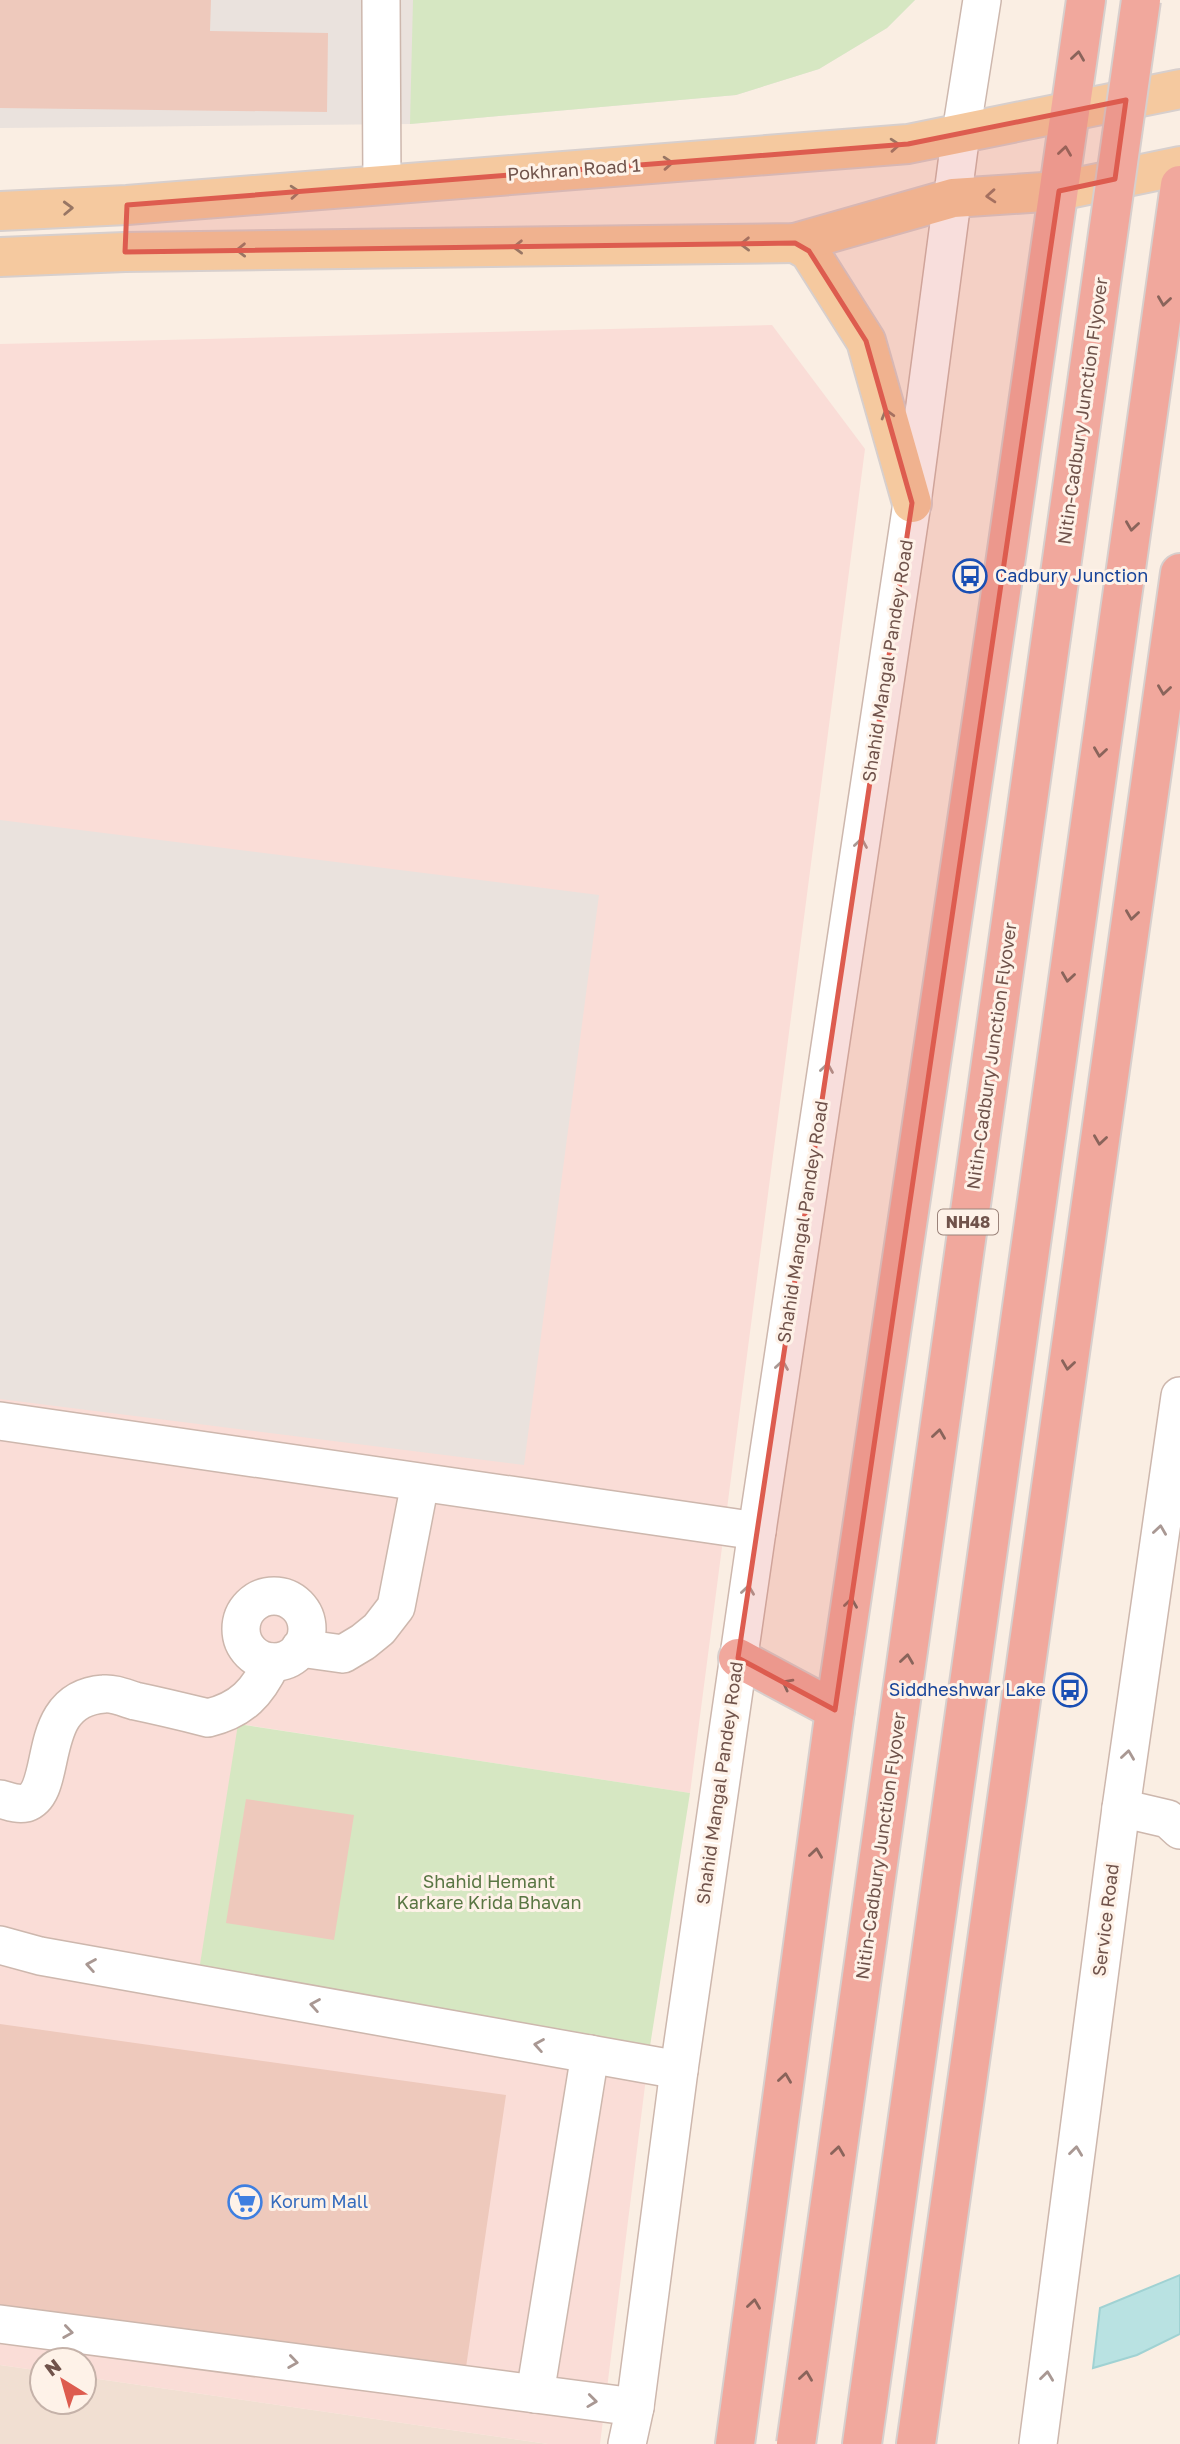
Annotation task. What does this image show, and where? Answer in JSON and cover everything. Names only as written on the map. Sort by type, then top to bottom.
[{"type":"highway","points":[[735,2444],[835,1710],[1086,0]]},
{"type":"highway","name":"Nitin-Cadbury Junction Flyover","points":[[796,2444],[1141,0]]},
{"type":"highway","points":[[862,2444],[1180,185]]},
{"type":"highway","points":[[916,2444],[1180,573]]},
{"type":"highway","points":[[738,1658],[835,1710]]},
{"type":"main road","name":"Pokhran Road 1","points":[[0,211],[127,205],[908,144],[1162,93]]},
{"type":"main road","points":[[0,257],[125,252],[795,243],[953,198],[1059,191],[1180,166]]},
{"type":"main road","points":[[125,252],[127,205]]},
{"type":"main road","points":[[795,243],[809,251],[866,341],[912,503]]},
{"type":"street","points":[[381,0],[382,185]]},
{"type":"street","name":"Shahid Mangal Pandey Road","points":[[627,2444],[635,2407],[679,2070],[738,1658],[912,503],[961,133],[982,0]]},
{"type":"street","name":"Service Road","points":[[1038,2444],[1121,1808],[1180,1396]]},
{"type":"street","points":[[0,1422],[757,1531]]},
{"type":"street","points":[[0,1799],[15,1803],[28,1802],[38,1793],[56,1726],[65,1712],[85,1698],[105,1693],[208,1718],[221,1715],[249,1698],[286,1655],[343,1654],[363,1642],[379,1629],[396,1607],[420,1483]]},
{"type":"street","points":[[1148,1611],[1180,1589]]},
{"type":"street","points":[[1121,1808],[1168,1819],[1180,1830]]},
{"type":"street","points":[[0,1945],[40,1956],[679,2070]]},
{"type":"street","points":[[535,2394],[590,2054]]},
{"type":"street","points":[[0,2323],[635,2407]]},
{"type":"highlighted area","points":[[1126,100],[1115,179],[1059,191],[835,1710],[738,1658],[912,503],[866,341],[809,251],[795,243],[125,252],[127,205],[908,144]]},
{"type":"shaded area","points":[[0,0],[915,0],[887,28],[819,69],[736,95],[410,124],[0,128]]},
{"type":"shaded area","points":[[772,325],[865,449],[690,1793],[239,1724],[650,2046],[600,2444],[548,2444],[98,2379],[98,2346],[28,2346],[28,2369],[0,2365],[0,344]]},
{"type":"shaded area","points":[[0,820],[599,895],[524,1465],[0,1399]]},
{"type":"shaded area","points":[[0,2365],[28,2369],[28,2416],[98,2416],[98,2379],[548,2444],[0,2444]]},
{"type":"green space","points":[[413,0],[915,0],[887,28],[819,69],[736,95],[410,124]]},
{"type":"green space","name":"Shahid Hemant Karkare Krida Bhavan","points":[[238,1724],[690,1793],[650,2046],[198,1977]]},
{"type":"water","points":[[1180,2275],[1180,2334],[1137,2355],[1093,2368],[1100,2308]]},
{"type":"building","points":[[0,0],[211,0],[210,31],[328,33],[327,112],[0,108]]},
{"type":"building","points":[[246,1799],[354,1815],[334,1940],[226,1923]]},
{"type":"building","name":"Korum Mall","points":[[0,2024],[506,2095],[465,2374],[0,2309]]},
{"type":"place","name":"Cadbury Junction","points":[[970,576]]},
{"type":"place","name":"Siddheshwar Lake","points":[[1070,1690]]},
{"type":"place","name":"Korum Mall","points":[[245,2202]]}]
